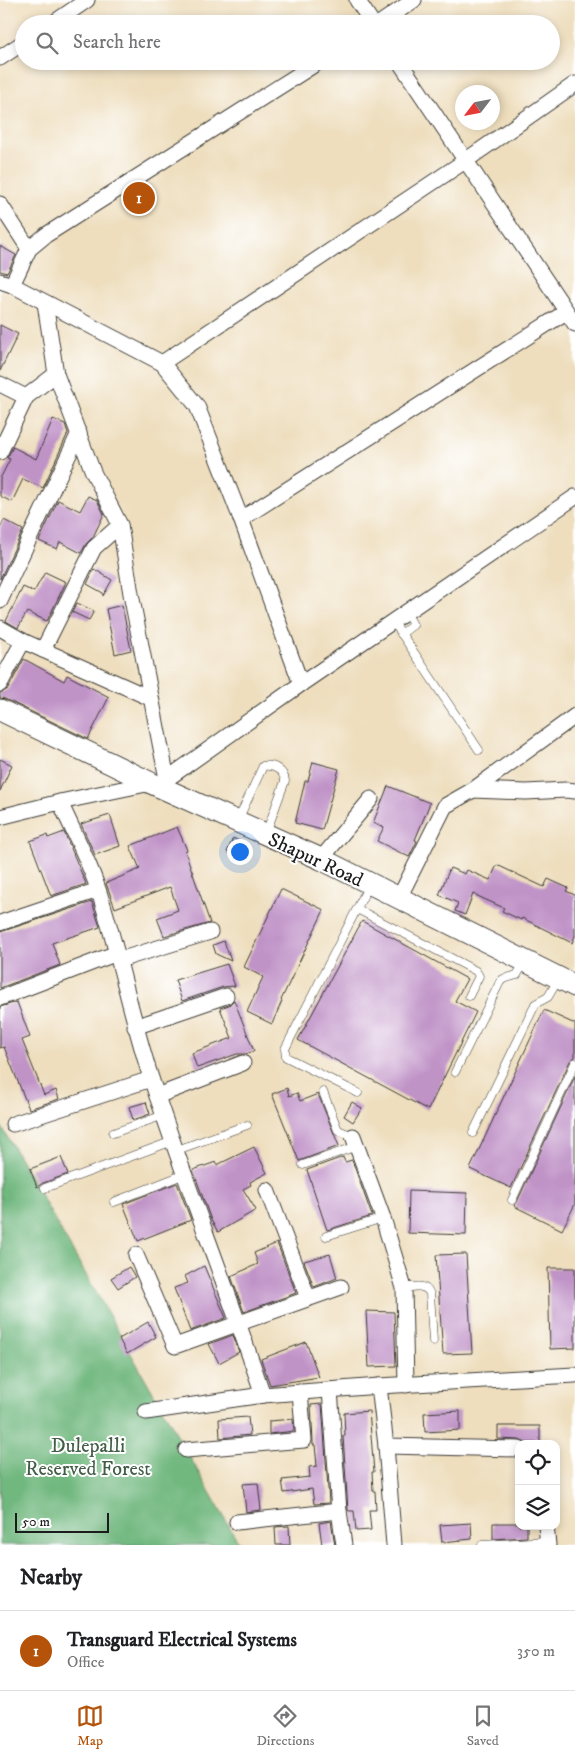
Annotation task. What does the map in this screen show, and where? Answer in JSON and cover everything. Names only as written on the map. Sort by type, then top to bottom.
[{"type":"street","points":[[65,15],[87,0]]},
{"type":"street","points":[[358,0],[367,15]]},
{"type":"street","points":[[392,15],[414,0]]},
{"type":"street","points":[[0,58],[15,48]]},
{"type":"street","points":[[300,684],[241,519],[197,406],[162,363],[6,283],[29,249],[46,236],[306,70]]},
{"type":"street","points":[[241,519],[571,318],[404,70]]},
{"type":"street","points":[[162,363],[465,161],[575,84]]},
{"type":"street","points":[[0,204],[29,249]]},
{"type":"street","points":[[45,303],[56,374],[93,472],[120,526],[150,698],[160,783]]},
{"type":"street","points":[[0,452],[26,397],[56,374]]},
{"type":"street","points":[[0,384],[26,397]]},
{"type":"street","points":[[0,601],[79,433]]},
{"type":"street","points":[[0,816],[60,802],[160,783],[300,684],[575,497]]},
{"type":"street","points":[[43,650],[94,548],[120,526]]},
{"type":"street","points":[[0,628],[23,641],[150,698]]},
{"type":"street","points":[[0,684],[23,641]]},
{"type":"street","name":"Shapur Road","points":[[0,710],[160,783],[265,835],[321,859],[567,982]]},
{"type":"street","points":[[399,898],[445,806],[473,790],[575,716]]},
{"type":"street","points":[[473,790],[575,791]]},
{"type":"street","points":[[321,859],[370,799]]},
{"type":"street","points":[[60,802],[98,890],[118,956],[135,1028],[151,1079],[263,1395]]},
{"type":"street","points":[[0,923],[98,890]]},
{"type":"street","points":[[0,998],[118,956],[210,932]]},
{"type":"street","points":[[135,1028],[226,996]]},
{"type":"street","points":[[157,1096],[243,1064]]},
{"type":"street","points":[[13,1124],[151,1079]]},
{"type":"street","points":[[355,1141],[383,1218],[404,1288],[406,1385]]},
{"type":"street","points":[[267,1190],[308,1298]]},
{"type":"street","points":[[136,1255],[174,1346],[341,1287]]},
{"type":"street","points":[[146,1412],[263,1395],[379,1386],[575,1375]]},
{"type":"street","points":[[379,1386],[394,1545]]},
{"type":"street","points":[[330,1390],[339,1511],[344,1545]]},
{"type":"street","points":[[186,1450],[304,1440],[300,1392]]},
{"type":"street","points":[[386,1446],[515,1449]]},
{"type":"street","points":[[237,1522],[339,1511]]},
{"type":"lane","points":[[401,634],[413,625],[406,612]]},
{"type":"lane","points":[[393,621],[479,750]]},
{"type":"lane","points":[[237,822],[263,766],[268,765],[280,770],[285,781],[265,835]]},
{"type":"lane","points":[[358,1093],[286,1056],[285,1048],[370,884]]},
{"type":"lane","points":[[357,909],[476,971],[479,976],[469,996]]},
{"type":"lane","points":[[455,1072],[500,982],[503,979],[517,975],[525,961]]},
{"type":"lane","points":[[473,1133],[534,1007],[567,982]]},
{"type":"lane","points":[[512,1200],[575,1063]]},
{"type":"lane","points":[[323,1092],[338,1130],[355,1141]]},
{"type":"lane","points":[[112,1133],[164,1115]]},
{"type":"lane","points":[[45,1188],[175,1145],[247,1125]]},
{"type":"lane","points":[[303,1165],[355,1141]]},
{"type":"lane","points":[[114,1202],[185,1174]]},
{"type":"lane","points":[[326,1236],[383,1218]]},
{"type":"lane","points":[[404,1288],[414,1286],[428,1290],[430,1294],[433,1341]]},
{"type":"lane","points":[[482,1545],[547,1538]]},
{"type":"green space","name":"Dulepalli Reserved Forest","points":[[0,1124],[240,1545],[0,1545]]},
{"type":"building","points":[[0,246],[16,255],[7,273],[0,271]]},
{"type":"building","points":[[0,325],[18,334],[0,371]]},
{"type":"building","points":[[53,419],[65,424],[68,433],[43,488],[23,479],[12,502],[0,496],[0,479],[10,459],[7,458],[13,447],[36,459]]},
{"type":"building","points":[[88,496],[97,500],[104,514],[93,537],[81,553],[60,542],[57,549],[39,541],[58,500],[80,511]]},
{"type":"building","points":[[4,520],[23,530],[0,579],[0,528]]},
{"type":"building","points":[[94,569],[112,580],[103,596],[103,593],[87,584]]},
{"type":"building","points":[[45,572],[66,582],[47,621],[27,612],[18,628],[6,621],[23,587],[34,592]]},
{"type":"building","points":[[77,603],[94,611],[89,620],[72,612]]},
{"type":"building","points":[[122,605],[131,650],[115,654],[106,609]]},
{"type":"building","points":[[24,659],[64,681],[67,675],[109,697],[88,739],[0,698],[0,693],[8,689]]},
{"type":"building","points":[[0,759],[12,765],[0,791]]},
{"type":"building","points":[[313,762],[339,769],[322,830],[295,823],[305,781],[308,781]]},
{"type":"building","points":[[388,786],[430,803],[415,840],[417,841],[409,857],[377,841],[384,827],[373,823]]},
{"type":"building","points":[[110,815],[120,846],[95,855],[81,824]]},
{"type":"building","points":[[177,827],[187,850],[185,851],[210,923],[164,936],[157,918],[178,910],[170,887],[115,908],[106,883],[140,869],[130,846]]},
{"type":"building","points":[[64,832],[86,884],[51,896],[30,841],[47,835],[48,838]]},
{"type":"building","points":[[233,838],[248,846],[241,860],[227,852]]},
{"type":"building","points":[[497,865],[544,887],[548,879],[568,888],[566,891],[575,895],[575,936],[572,943],[522,918],[521,920],[502,911],[504,908],[473,894],[465,915],[455,911],[458,903],[439,895],[450,868],[465,874],[467,870],[490,880]]},
{"type":"building","points":[[281,889],[324,910],[281,1000],[272,1024],[247,1012],[263,977],[244,967]]},
{"type":"building","points":[[92,902],[100,927],[52,943],[60,965],[0,988],[0,932]]},
{"type":"building","points":[[362,921],[467,979],[455,1001],[476,1012],[428,1110],[298,1040]]},
{"type":"building","points":[[224,941],[231,961],[216,954],[213,945]]},
{"type":"building","points":[[227,964],[235,986],[223,987],[182,1001],[175,980]]},
{"type":"building","points":[[234,1000],[254,1051],[246,1054],[237,1054],[197,1068],[192,1053],[232,1038],[220,1008],[229,1005]]},
{"type":"building","points":[[17,1002],[30,1037],[22,1040],[44,1095],[56,1090],[59,1099],[29,1109],[4,1047],[0,1048],[0,1007]]},
{"type":"building","points":[[544,1010],[575,1024],[575,1057],[570,1061],[511,1188],[470,1169]]},
{"type":"building","points":[[575,1076],[575,1204],[562,1230],[514,1206]]},
{"type":"building","points":[[287,1088],[289,1096],[297,1093],[300,1101],[318,1094],[339,1146],[299,1161],[272,1094]]},
{"type":"building","points":[[146,1102],[150,1114],[133,1120],[129,1107]]},
{"type":"building","points":[[352,1102],[362,1108],[353,1122],[344,1116]]},
{"type":"building","points":[[254,1147],[267,1173],[250,1182],[251,1185],[243,1189],[256,1210],[218,1232],[211,1220],[193,1170],[216,1162],[217,1165]]},
{"type":"building","points":[[61,1157],[68,1174],[37,1187],[30,1169]]},
{"type":"building","points":[[343,1157],[345,1162],[352,1160],[372,1216],[327,1230],[307,1170]]},
{"type":"building","points":[[177,1183],[191,1220],[138,1241],[123,1204]]},
{"type":"building","points":[[409,1191],[467,1193],[466,1235],[408,1233]]},
{"type":"building","points":[[277,1243],[296,1293],[244,1312],[231,1276],[258,1264],[254,1253]]},
{"type":"building","points":[[330,1254],[337,1278],[314,1287],[304,1261]]},
{"type":"building","points":[[466,1254],[472,1353],[443,1354],[436,1255]]},
{"type":"building","points":[[204,1266],[226,1318],[190,1331],[174,1288],[188,1283],[185,1276]]},
{"type":"building","points":[[129,1267],[135,1277],[118,1288],[111,1278]]},
{"type":"building","points":[[548,1268],[575,1268],[575,1348],[550,1349]]},
{"type":"building","points":[[366,1311],[394,1312],[396,1366],[369,1367]]},
{"type":"building","points":[[148,1322],[156,1337],[127,1354],[119,1339]]},
{"type":"building","points":[[233,1335],[239,1352],[219,1363],[209,1344]]},
{"type":"building","points":[[306,1342],[319,1377],[270,1385],[261,1359]]},
{"type":"building","points":[[322,1404],[329,1503],[314,1504],[312,1489],[284,1493],[282,1480],[310,1477],[309,1467],[317,1466],[315,1445],[313,1445],[311,1405]]},
{"type":"building","points":[[369,1411],[374,1472],[372,1472],[373,1491],[375,1491],[376,1510],[369,1510],[371,1530],[356,1531],[354,1511],[348,1510],[343,1436],[345,1436],[344,1413]]},
{"type":"building","points":[[460,1411],[460,1430],[425,1432],[424,1413]]},
{"type":"building","points":[[248,1417],[250,1435],[220,1438],[219,1419]]},
{"type":"building","points":[[293,1419],[294,1431],[269,1434],[269,1421]]},
{"type":"building","points":[[498,1426],[540,1426],[540,1440],[498,1439]]},
{"type":"building","points":[[258,1483],[261,1510],[246,1512],[243,1484]]},
{"type":"building","points":[[331,1521],[335,1545],[322,1545],[319,1523]]},
{"type":"building","points":[[471,1523],[472,1539],[442,1542],[440,1525]]},
{"type":"building","points":[[493,1523],[515,1523],[515,1530],[527,1530],[527,1537],[493,1539]]},
{"type":"building","points":[[289,1526],[290,1545],[276,1545],[275,1527]]},
{"type":"place","name":"Transguard Electrical Systems","points":[[139,198]]}]
